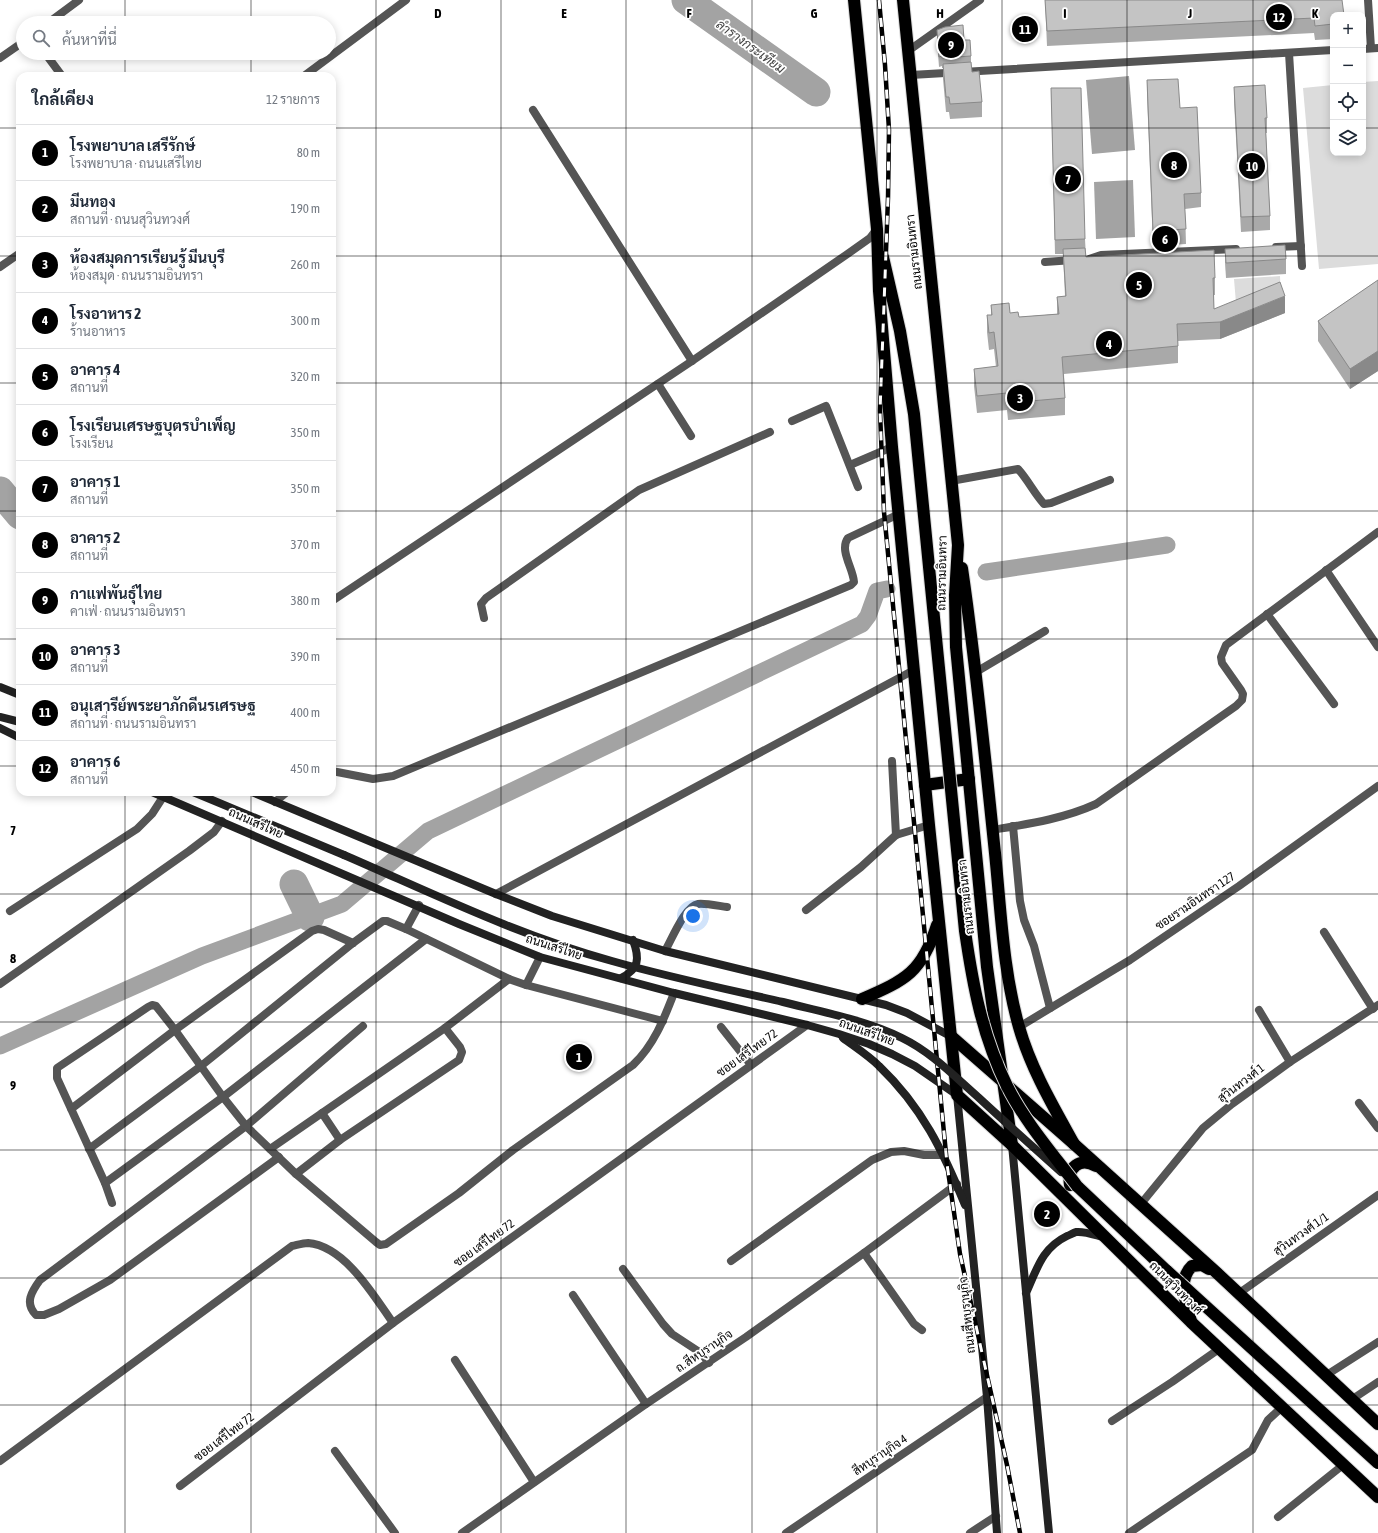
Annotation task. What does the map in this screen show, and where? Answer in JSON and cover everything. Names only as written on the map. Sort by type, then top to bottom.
[{"type":"highway","points":[[854,0],[877,229],[879,298],[892,447],[929,825],[958,1095]]},
{"type":"highway","name":"ถนนรามอินทรา","points":[[903,0],[958,546],[955,595],[956,647],[990,1000],[1012,1145]]},
{"type":"highway","points":[[877,229],[901,339],[913,408],[965,930],[981,1019],[992,1050],[1008,1087],[1029,1122],[1077,1186],[1167,1271],[1378,1463]]},
{"type":"highway","points":[[958,546],[976,672],[1008,977],[1019,1027],[1041,1084],[1074,1144]]},
{"type":"highway","points":[[925,785],[969,779]]},
{"type":"highway","points":[[862,999],[890,986],[915,969],[931,945],[939,921]]},
{"type":"highway","points":[[952,1037],[1102,1169],[1378,1424]]},
{"type":"highway","name":"ถนนสุวินทวงศ์","points":[[958,1095],[1012,1145],[1219,1349],[1378,1497]]},
{"type":"highway","points":[[1081,1214],[1070,1187],[1069,1179],[1074,1166],[1078,1163],[1084,1162],[1091,1163],[1102,1169]]},
{"type":"highway","points":[[1191,1322],[1185,1299],[1185,1276],[1192,1266],[1198,1265],[1202,1265],[1216,1274]]},
{"type":"main road","points":[[0,687],[16,693]]},
{"type":"main road","points":[[0,717],[16,721]]},
{"type":"main road","points":[[0,728],[16,736]]},
{"type":"main road","points":[[202,796],[504,923],[583,953],[644,970],[838,1015],[903,1039],[927,1054],[952,1074],[1077,1186]]},
{"type":"main road","points":[[261,796],[552,916],[666,951],[862,999],[907,1013],[952,1037]]},
{"type":"main road","name":"ถนนเสรีไทย","points":[[163,797],[419,905],[459,924],[540,957],[674,993],[839,1034],[869,1044],[892,1054],[915,1066],[958,1095]]},
{"type":"main road","points":[[621,978],[630,973],[636,964],[638,956],[633,940]]},
{"type":"main road","points":[[839,1034],[878,1065],[900,1088],[933,1134],[944,1155],[969,1213]]},
{"type":"main road","name":"ถนนสีหบุรานุกิจ","points":[[958,1095],[987,1397],[997,1533]]},
{"type":"main road","points":[[1012,1145],[1049,1533]]},
{"type":"main road","points":[[1026,1294],[1043,1256],[1051,1245],[1075,1232],[1087,1232],[1105,1238]]},
{"type":"street","points":[[57,16],[79,0]]},
{"type":"street","points":[[336,52],[406,0]]},
{"type":"street","points":[[908,51],[980,0]]},
{"type":"street","points":[[1368,0],[1371,48]]},
{"type":"street","points":[[0,58],[16,47]]},
{"type":"street","points":[[911,75],[1330,50]]},
{"type":"street","points":[[1289,53],[1302,266]]},
{"type":"street","points":[[50,60],[59,72]]},
{"type":"street","points":[[309,72],[325,60]]},
{"type":"street","points":[[533,110],[692,361]]},
{"type":"street","points":[[336,598],[692,361],[870,238],[877,229]]},
{"type":"street","points":[[1269,247],[1301,246]]},
{"type":"street","points":[[1045,262],[1093,259],[1101,255],[1245,249]]},
{"type":"street","points":[[0,267],[16,256]]},
{"type":"street","points":[[658,384],[690,436]]},
{"type":"street","points":[[792,421],[826,406],[858,487]]},
{"type":"street","points":[[484,618],[481,604],[486,598],[639,490],[770,432]]},
{"type":"street","points":[[850,465],[892,447]]},
{"type":"street","points":[[951,481],[1018,469],[1044,504],[1058,501],[1110,480]]},
{"type":"street","points":[[336,772],[373,779],[393,776],[851,585],[854,582],[844,547],[845,542],[848,538],[899,514]]},
{"type":"street","points":[[992,830],[1045,821],[1083,810],[1096,804],[1239,704],[1242,700],[1243,694],[1222,663],[1222,653],[1226,645],[1378,532]]},
{"type":"street","points":[[1326,570],[1378,647]]},
{"type":"street","points":[[1267,614],[1334,704]]},
{"type":"street","points":[[976,672],[1045,630]]},
{"type":"street","points":[[496,894],[914,670]]},
{"type":"street","points":[[892,762],[896,835]]},
{"type":"street","name":"ซอยรามอินทรา 127","points":[[1019,1027],[1130,960],[1232,891],[1378,786]]},
{"type":"street","points":[[275,802],[282,796]]},
{"type":"street","points":[[10,911],[137,830],[152,814],[163,797]]},
{"type":"street","points":[[0,984],[190,851],[214,832],[222,821]]},
{"type":"street","points":[[806,910],[861,867],[896,835],[929,825]]},
{"type":"street","points":[[1013,826],[1020,901],[1024,920],[1034,946],[1050,1008]]},
{"type":"street","points":[[666,951],[686,913],[692,907],[698,904],[727,906]]},
{"type":"street","points":[[406,929],[419,905]]},
{"type":"street","points":[[89,1149],[201,1066],[352,943],[383,921],[387,921],[406,929],[510,979],[526,985],[663,1021]]},
{"type":"street","points":[[70,1109],[175,1030],[312,931],[318,929],[324,930],[352,943]]},
{"type":"street","points":[[1324,932],[1376,1007]]},
{"type":"street","points":[[105,1183],[223,1097],[426,939]]},
{"type":"street","points":[[526,985],[540,957]]},
{"type":"street","points":[[270,1148],[445,1028],[510,979]]},
{"type":"street","points":[[112,1203],[105,1183],[57,1078],[57,1068],[152,1005],[156,1006],[175,1030],[223,1097],[246,1126],[296,1174],[380,1245],[386,1244],[459,1193],[513,1150],[633,1064],[648,1048],[663,1021],[674,993]]},
{"type":"street","name":"สุวินทวงศ์ 1","points":[[1140,1205],[1203,1128],[1232,1104],[1290,1062],[1376,1007]]},
{"type":"street","points":[[1260,1010],[1290,1062]]},
{"type":"street","name":"ซอย เสรีไทย 72","points":[[180,1486],[393,1323],[807,1025]]},
{"type":"street","points":[[279,1157],[110,1280],[59,1309],[44,1315],[36,1315],[31,1310],[30,1300],[33,1290],[40,1280],[246,1126],[363,1026]]},
{"type":"street","points":[[720,1027],[751,1065]]},
{"type":"street","points":[[296,1174],[340,1140],[459,1060],[462,1052],[460,1047],[445,1028]]},
{"type":"street","points":[[1359,1103],[1378,1128]]},
{"type":"street","points":[[322,1113],[340,1140]]},
{"type":"street","points":[[731,1261],[872,1160],[891,1152],[904,1151],[924,1155],[944,1155]]},
{"type":"street","name":"ถ. สีหบุรานุกิจ","points":[[462,1533],[646,1404],[709,1363],[864,1253],[957,1184]]},
{"type":"street","name":"สุวินทวงศ์ 1/1","points":[[1238,1294],[1378,1195]]},
{"type":"street","points":[[0,1461],[292,1246],[307,1244],[325,1248],[347,1263],[368,1288],[393,1323]]},
{"type":"street","points":[[864,1253],[914,1324],[922,1330]]},
{"type":"street","points":[[623,1269],[662,1324],[672,1334],[701,1352],[709,1363]]},
{"type":"street","points":[[573,1295],[646,1404]]},
{"type":"street","points":[[1325,1376],[1378,1342]]},
{"type":"street","points":[[1112,1421],[1219,1349]]},
{"type":"street","points":[[455,1360],[534,1482]]},
{"type":"street","points":[[1351,1400],[1378,1382]]},
{"type":"street","name":"สีหบุรานุกิจ 4","points":[[786,1533],[987,1397]]},
{"type":"street","points":[[1129,1533],[1252,1450],[1268,1420],[1281,1408]]},
{"type":"street","points":[[335,1451],[396,1533]]},
{"type":"street","points":[[1278,1517],[1343,1465]]},
{"type":"street","points":[[970,1533],[996,1516]]},
{"type":"shaded area","points":[[1129,76],[1135,150],[1092,154],[1086,80]]},
{"type":"shaded area","points":[[1378,81],[1378,264],[1319,269],[1303,88],[1330,85],[1330,156],[1366,156],[1366,82]]},
{"type":"shaded area","points":[[1133,180],[1135,237],[1096,239],[1094,182]]},
{"type":"shaded area","points":[[1280,276],[1281,299],[1236,303],[1234,279]]},
{"type":"building","points":[[1045,0],[1342,0],[1344,12],[1330,12],[1330,24],[1315,26],[1314,18],[1047,31]]},
{"type":"building","points":[[963,25],[964,40],[970,40],[971,56],[939,57],[937,30],[945,27]]},
{"type":"building","points":[[971,62],[972,72],[979,71],[982,102],[950,104],[949,97],[946,97],[943,64]]},
{"type":"building","points":[[1178,79],[1180,108],[1197,107],[1201,193],[1184,194],[1186,229],[1153,231],[1147,80]]},
{"type":"building","points":[[1265,85],[1267,118],[1265,118],[1270,216],[1241,217],[1234,87]]},
{"type":"building","points":[[1051,88],[1081,88],[1085,239],[1055,240]]},
{"type":"building","points":[[1285,245],[1286,259],[1226,263],[1225,249]]},
{"type":"building","points":[[1085,248],[1086,257],[1214,250],[1214,309],[1280,282],[1285,296],[1220,322],[1177,324],[1178,346],[1062,357],[1065,398],[1008,403],[1007,393],[977,396],[974,369],[998,366],[994,332],[989,333],[987,315],[992,315],[991,305],[1009,303],[1010,313],[1018,312],[1019,317],[1059,314],[1057,297],[1066,296],[1063,249]]},
{"type":"building","points":[[1378,280],[1378,351],[1350,369],[1318,321]]},
{"type":"waterway","name":"ลำรางกระเทียม","points":[[686,0],[816,92]]},
{"type":"waterway","points":[[0,491],[16,510]]},
{"type":"waterway","points":[[986,572],[1167,545]]},
{"type":"waterway","points":[[0,1046],[202,956],[342,904],[428,831],[862,624],[868,616],[877,591],[887,589]]},
{"type":"waterway","points":[[294,884],[310,917]]},
{"type":"railway","points":[[879,0],[889,130],[880,411],[884,512],[947,1164],[960,1254],[1007,1465],[1020,1533]]},
{"type":"place","name":"อาคาร 6","points":[[1279,17]]},
{"type":"place","name":"อนุเสารีย์พระยาภักดีนรเศรษฐ","points":[[1025,29]]},
{"type":"place","name":"กาแฟพันธ์ุไทย","points":[[951,45]]},
{"type":"place","name":"อาคาร 2","points":[[1174,165]]},
{"type":"place","name":"อาคาร 3","points":[[1252,166]]},
{"type":"place","name":"อาคาร 1","points":[[1068,179]]},
{"type":"place","name":"โรงเรียนเศรษฐบุตรบำเพ็ญ","points":[[1165,239]]},
{"type":"place","name":"อาคาร 4","points":[[1139,285]]},
{"type":"place","name":"โรงอาหาร 2","points":[[1109,344]]},
{"type":"place","name":"ห้องสมุดการเรียนรู้ มีนบุรี","points":[[1020,398]]},
{"type":"place","name":"โรงพยาบาล เสรีรักษ์","points":[[579,1057]]},
{"type":"place","name":"มีนทอง","points":[[1047,1214]]}]
